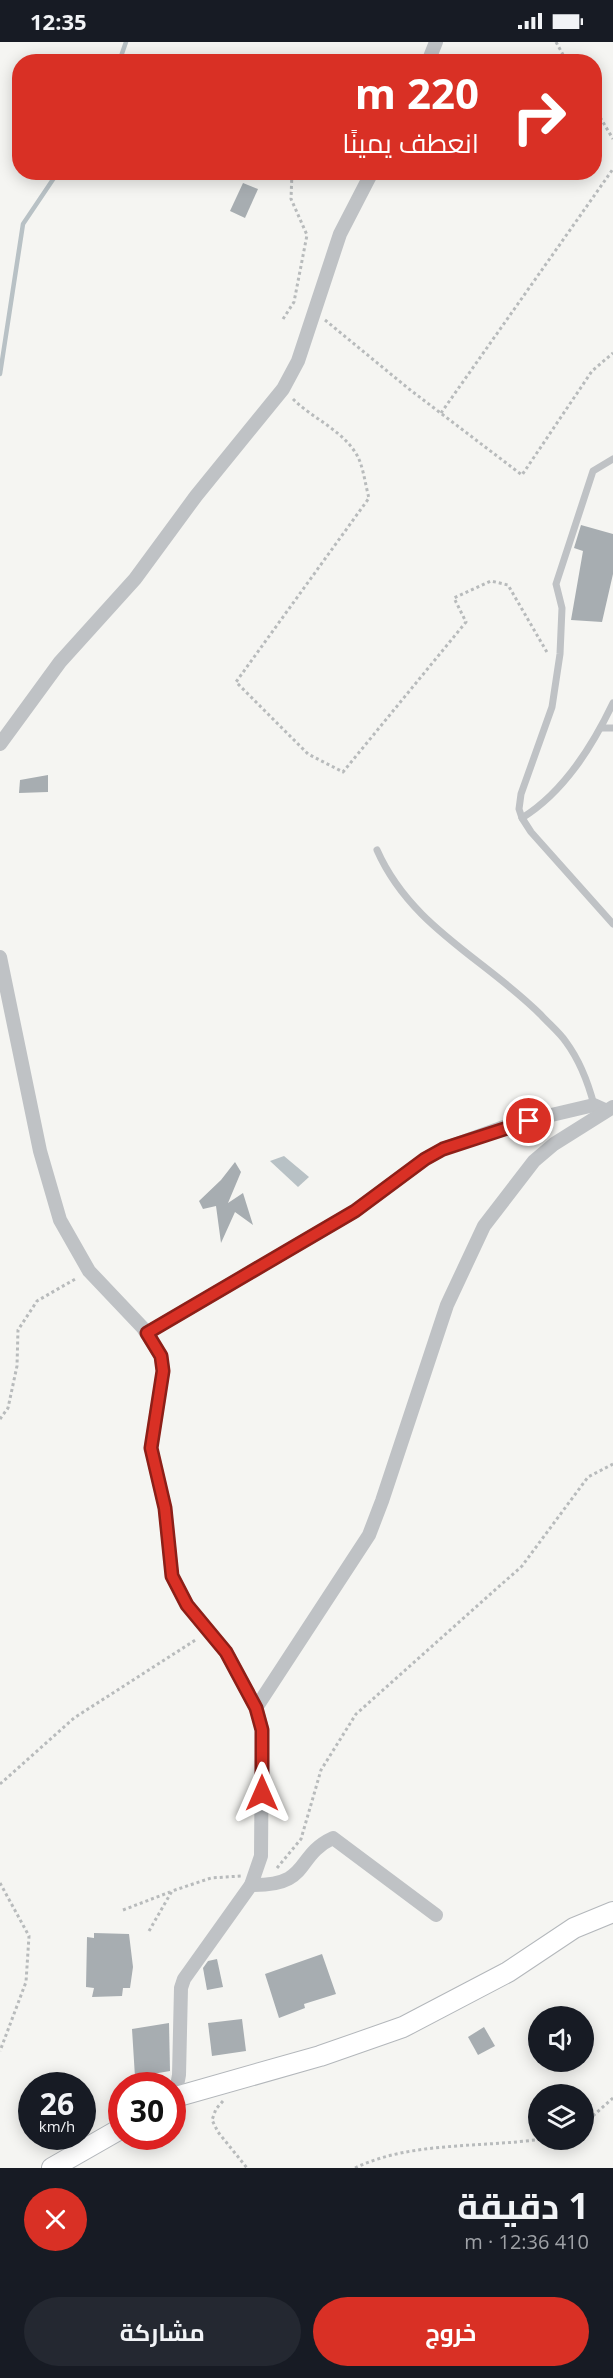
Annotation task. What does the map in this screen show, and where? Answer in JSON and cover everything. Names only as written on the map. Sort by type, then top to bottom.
[{"type":"street","points":[[0,744],[60,662],[135,579],[196,496],[284,389],[298,361],[340,234],[368,180]]},
{"type":"street","points":[[0,957],[40,1151],[60,1220],[89,1271],[147,1333],[161,1356],[163,1371],[151,1448],[165,1508],[172,1576],[187,1605],[226,1652],[256,1708],[262,1730],[261,1856],[257,1885],[184,1979],[181,1988],[179,2072]]},
{"type":"street","points":[[147,1333],[355,1211],[425,1159],[443,1149],[509,1125],[604,1107]]},
{"type":"street","points":[[256,1708],[369,1535],[447,1305],[483,1226],[534,1161],[604,1107]]},
{"type":"street","points":[[257,1885],[282,1883],[298,1873],[324,1842],[333,1838],[436,1916]]},
{"type":"street","points":[[186,2094],[320,2056],[403,2026],[508,1972],[574,1928],[613,1912]]},
{"type":"street","points":[[52,2168],[108,2136]]},
{"type":"lane","points":[[613,459],[593,471],[556,584],[562,608],[552,707],[521,794],[519,809],[531,832],[613,924]]},
{"type":"lane","points":[[522,818],[556,791],[601,728],[613,703]]},
{"type":"lane","points":[[601,728],[613,728]]},
{"type":"lane","points":[[377,850],[389,877],[439,933],[514,988],[566,1041],[604,1107]]},
{"type":"path","points":[[602,120],[613,139]]},
{"type":"path","points":[[441,413],[613,169]]},
{"type":"path","points":[[283,319],[294,302],[307,235],[291,199],[292,180]]},
{"type":"path","points":[[315,311],[441,413],[522,474],[592,371],[613,353]]},
{"type":"path","points":[[284,389],[304,410],[331,428],[356,453],[369,498],[236,682],[308,754],[344,772],[466,622],[454,598],[491,581],[508,585],[557,668]]},
{"type":"path","points":[[0,1419],[8,1408],[17,1366],[18,1330],[37,1301],[89,1271]]},
{"type":"path","points":[[123,1910],[211,1878],[243,1876],[257,1885],[302,1839],[321,1770],[356,1714],[522,1566],[588,1478],[613,1464]]},
{"type":"path","points":[[0,1784],[74,1718],[208,1631]]},
{"type":"path","points":[[0,1883],[29,1936],[26,1982],[0,2051]]},
{"type":"path","points":[[149,1931],[172,1892]]},
{"type":"path","points":[[245,2077],[216,2109],[212,2120],[218,2132],[247,2168]]},
{"type":"path","points":[[594,2115],[613,2098]]},
{"type":"path","points":[[355,2168],[372,2160],[436,2148],[528,2140]]},
{"type":"shaded area","points":[[284,1156],[309,1177],[298,1187],[270,1161]]},
{"type":"building","points":[[243,183],[258,189],[245,218],[230,211]]},
{"type":"building","points":[[581,525],[613,534],[613,574],[602,622],[571,620],[583,551],[574,548]]},
{"type":"building","points":[[48,775],[48,792],[19,793],[20,780]]},
{"type":"building","points":[[235,1162],[241,1172],[228,1203],[243,1193],[253,1225],[235,1212],[221,1243],[216,1206],[203,1209],[199,1201],[221,1180]]},
{"type":"building","points":[[94,1933],[129,1934],[133,1967],[130,1988],[123,1988],[122,1996],[92,1997],[94,1988],[86,1987],[87,1937],[94,1938]]},
{"type":"building","points":[[322,1954],[336,1994],[304,2004],[305,2008],[279,2018],[265,1974]]},
{"type":"building","points":[[217,1959],[223,1987],[207,1990],[203,1968],[208,1961]]},
{"type":"building","points":[[242,2019],[246,2051],[212,2056],[208,2023]]},
{"type":"building","points":[[169,2023],[170,2071],[135,2072],[132,2029]]},
{"type":"building","points":[[484,2027],[495,2046],[478,2055],[468,2037]]},
{"type":"waterway","points":[[122,54],[126,42]]},
{"type":"waterway","points":[[0,374],[23,224],[53,180]]},
{"type":"route","points":[[262,1793],[262,1730],[256,1708],[226,1652],[187,1605],[172,1576],[165,1508],[151,1448],[163,1371],[161,1356],[147,1333],[233,1280],[355,1211],[425,1159],[443,1149],[509,1125],[529,1121]]}]
